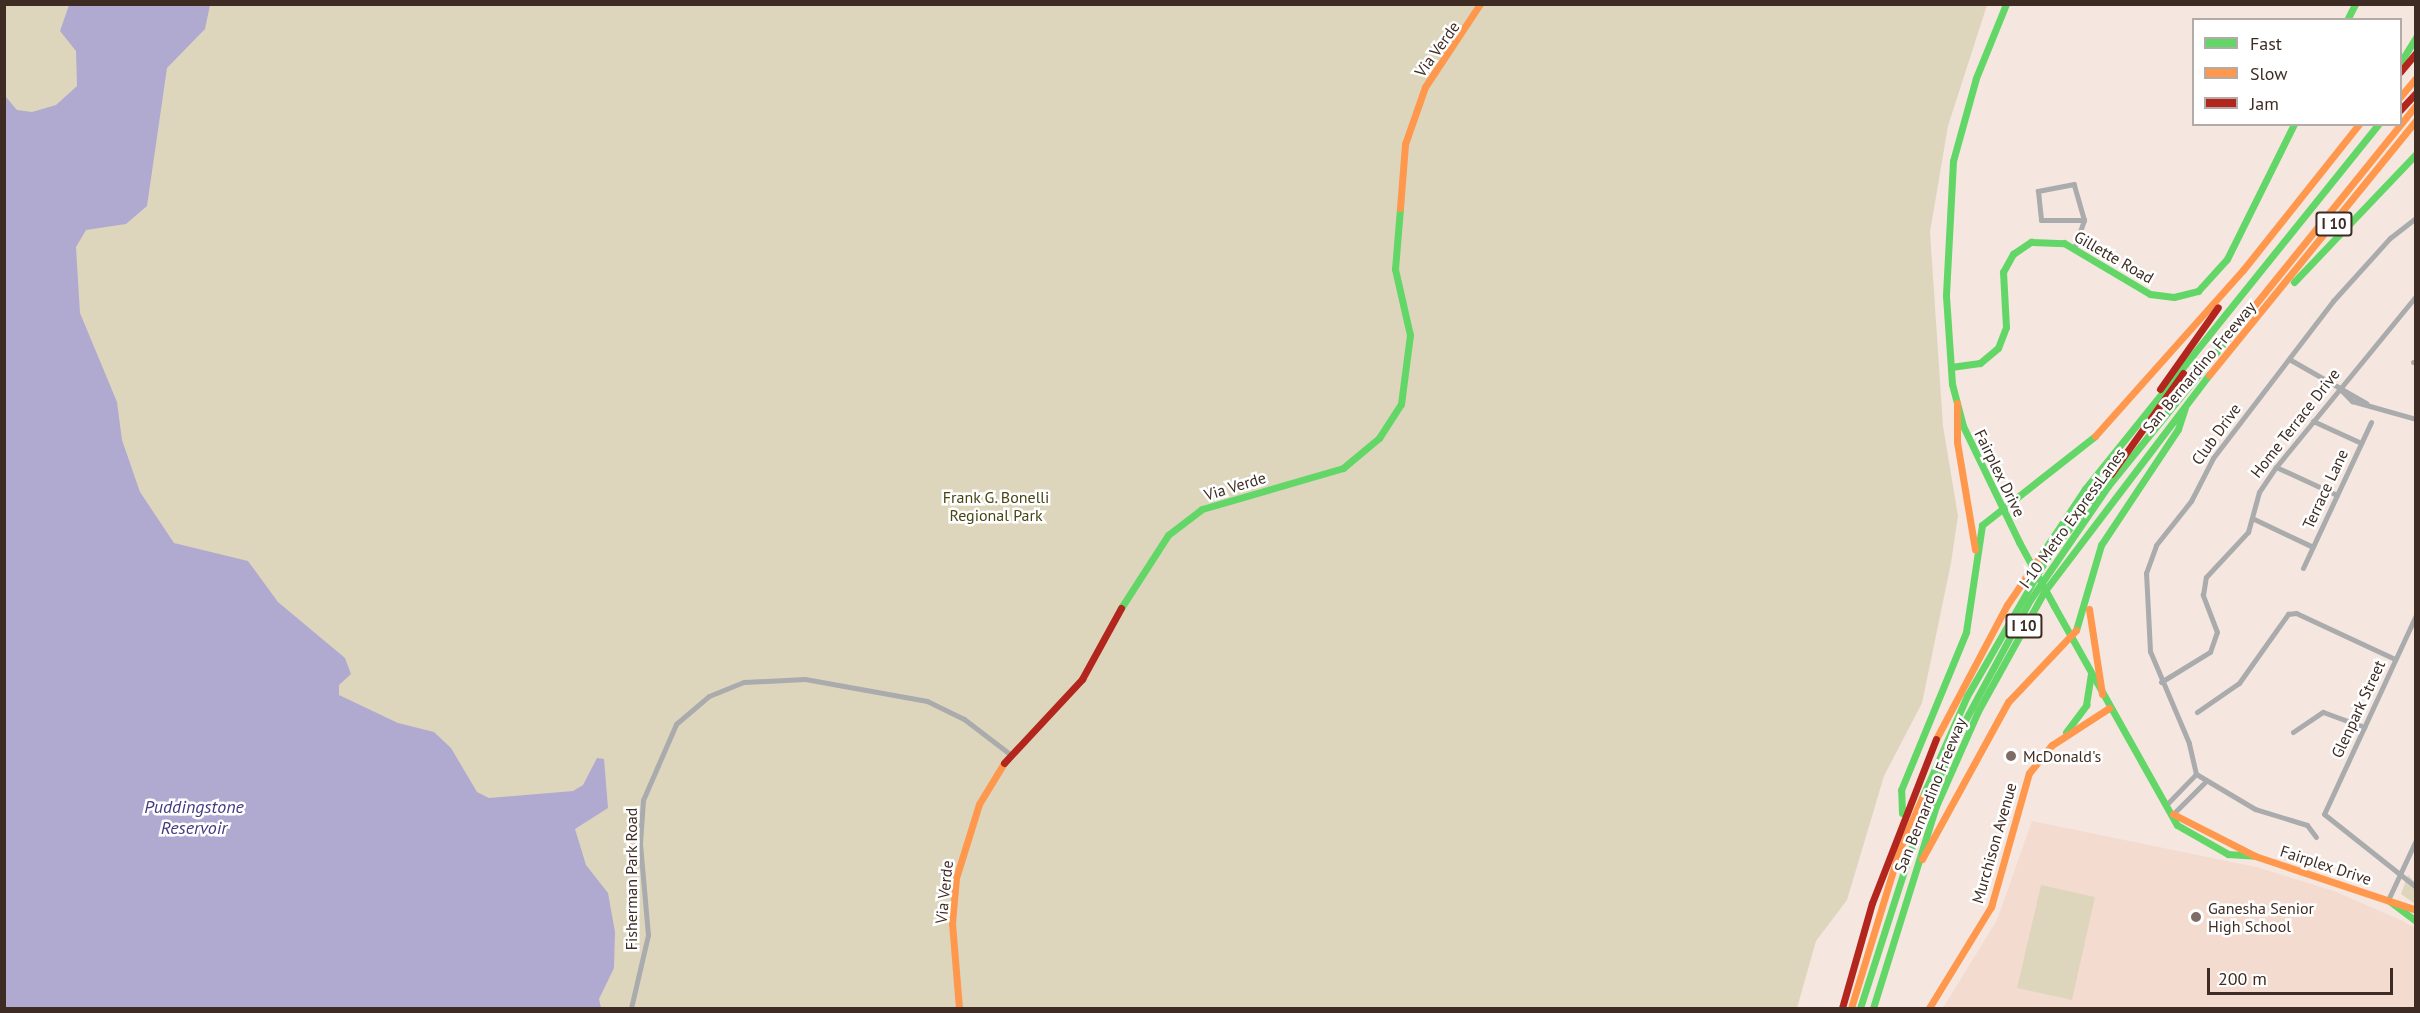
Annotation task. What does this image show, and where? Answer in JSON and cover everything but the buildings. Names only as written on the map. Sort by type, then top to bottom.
[{"type":"main road","name":"Via Verde","points":[[959,1008],[952,923],[956,878],[979,804],[1010,754],[1082,679],[1168,535],[1202,509],[1343,468],[1379,438],[1401,404],[1410,335],[1395,269],[1405,144],[1422,94],[1480,4]]},
{"type":"main road","name":"Fairplex Drive","points":[[2006,4],[1976,78],[1953,161],[1945,245],[1951,367],[1956,403],[1972,450],[2109,708],[2173,814],[2255,856],[2415,910]]},
{"type":"main road","points":[[2348,18],[2355,4]]},
{"type":"main road","points":[[2402,60],[2415,37]]},
{"type":"main road","points":[[2402,69],[2415,53]]},
{"type":"main road","points":[[2402,94],[2415,78]]},
{"type":"main road","points":[[2402,108],[2415,93]]},
{"type":"main road","name":"I-10 Metro ExpressLanes","points":[[2402,121],[2415,105]]},
{"type":"main road","name":"San Bernardino Freeway","points":[[1873,1008],[1912,877],[1960,748],[2028,620],[2092,522],[2251,327],[2415,120]]},
{"type":"main road","name":"Gillette Road","points":[[1951,367],[1980,363],[2001,342],[2003,272],[2013,254],[2042,239],[2074,249],[2150,294],[2174,297],[2198,291],[2227,259],[2294,126]]},
{"type":"main road","points":[[1902,815],[1901,790],[1966,632],[1982,525],[2099,435],[2243,270],[2357,126]]},
{"type":"main road","name":"San Bernardino Freeway","points":[[1842,1008],[1902,815],[1960,687],[2007,605],[2062,521],[2125,439],[2185,368],[2377,126]]},
{"type":"main road","name":"I-10 Metro ExpressLanes","points":[[1860,1008],[1926,806],[2024,609],[2108,486],[2398,126]]},
{"type":"main road","points":[[2251,327],[2415,154]]},
{"type":"main road","points":[[2125,439],[2243,270]]},
{"type":"main road","name":"I-10 Metro ExpressLanes","points":[[1851,1008],[1900,848],[1966,696],[2046,559],[2179,386],[2185,368]]},
{"type":"main road","points":[[1956,403],[1976,576]]},
{"type":"main road","points":[[1912,877],[2008,702],[2084,617],[2101,544],[2178,429],[2187,403]]},
{"type":"main road","points":[[2087,601],[2102,694]]},
{"type":"main road","points":[[2064,735],[2086,705],[2091,675]]},
{"type":"main road","name":"Murchison Avenue","points":[[1929,1008],[1991,907],[2029,773],[2064,735],[2109,708]]},
{"type":"main road","name":"Fairplex Drive","points":[[2388,900],[2415,921]]},
{"type":"street","points":[[2074,249],[2084,220],[2074,184],[2038,191],[2041,220],[2084,220]]},
{"type":"street","name":"Club Drive","points":[[2196,774],[2189,743],[2161,682],[2148,632],[2148,558],[2191,501],[2213,458],[2289,359],[2366,263],[2415,218]]},
{"type":"street","name":"Home Terrace Drive","points":[[2161,682],[2199,661],[2216,642],[2203,587],[2254,519],[2259,492],[2276,467],[2338,387],[2415,296]]},
{"type":"street","points":[[2289,359],[2338,387],[2349,396],[2415,419]]},
{"type":"street","points":[[2313,421],[2361,443]]},
{"type":"street","name":"Terrace Lane","points":[[2303,567],[2371,422]]},
{"type":"street","points":[[2276,467],[2337,495]]},
{"type":"street","points":[[2254,519],[2313,547]]},
{"type":"street","points":[[2197,712],[2239,683],[2288,614],[2296,613],[2395,658]]},
{"type":"street","name":"Glenpark Street","points":[[2400,874],[2324,814],[2415,615]]},
{"type":"street","name":"Fisherman Park Road","points":[[631,1008],[648,934],[640,843],[644,800],[670,734],[709,696],[744,682],[805,679],[927,700],[964,718],[1010,754]]},
{"type":"street","points":[[2293,732],[2323,712],[2364,728]]},
{"type":"street","points":[[2166,805],[2196,774],[2205,782],[2255,809],[2307,825],[2316,837]]},
{"type":"street","points":[[2173,814],[2205,782]]},
{"type":"street","points":[[2388,900],[2415,840]]},
{"type":"street","points":[[2400,874],[2415,887]]},
{"type":"shaded area","name":"Ganesha Senior High School","points":[[2032,821],[2256,867],[2334,891],[2403,921],[2415,928],[2415,1008],[1943,1008],[1997,920]]},
{"type":"green space","name":"Frank G. Bonelli Regional Park","points":[[5,5],[1987,5],[1948,126],[1930,232],[1943,426],[1958,516],[1951,563],[1922,703],[1884,776],[1847,900],[1816,941],[1797,1008],[5,1008]]},
{"type":"green space","points":[[2408,875],[2415,882],[2415,904],[2401,894]]},
{"type":"green space","points":[[2041,885],[2095,897],[2072,1000],[2017,988]]},
{"type":"water","name":"Puddingstone Reservoir","points":[[69,5],[210,5],[205,29],[167,68],[147,206],[126,224],[86,230],[76,247],[80,313],[117,402],[122,440],[140,492],[174,543],[248,561],[278,602],[345,658],[351,674],[339,685],[339,695],[398,723],[434,732],[451,748],[477,792],[489,798],[573,791],[583,785],[597,758],[604,759],[608,808],[575,829],[586,865],[608,893],[615,932],[614,968],[599,999],[601,1008],[5,1008],[5,96],[17,110],[32,112],[56,105],[77,86],[76,51],[60,31]]},
{"type":"traffic: fast","points":[[2006,4],[1976,78],[1953,161],[1946,296],[1952,384],[1963,426],[2019,542]]},
{"type":"traffic: fast","points":[[2348,18],[2355,4]]},
{"type":"traffic: fast","points":[[2402,60],[2416,37]]},
{"type":"traffic: fast","points":[[1951,367],[1980,363],[1998,348],[2006,327],[2003,272],[2013,254],[2031,242],[2064,243],[2150,294],[2174,297],[2198,291],[2227,259],[2293,126]]},
{"type":"traffic: fast","points":[[2039,558],[2085,489],[2376,126]]},
{"type":"traffic: fast","points":[[2294,282],[2416,154]]},
{"type":"traffic: fast","points":[[1121,608],[1168,535],[1202,509],[1343,468],[1379,438],[1401,404],[1410,335],[1395,269],[1400,208]]},
{"type":"traffic: fast","points":[[1860,1008],[1922,815],[1961,728],[2030,600],[2108,486],[2241,322]]},
{"type":"traffic: fast","points":[[1873,1008],[1936,806],[1978,711],[2044,592],[2209,375]]},
{"type":"traffic: fast","points":[[2076,630],[2101,545],[2178,429],[2185,408]]},
{"type":"traffic: fast","points":[[1902,813],[1901,790],[1966,632],[1982,525],[2095,436]]},
{"type":"traffic: fast","points":[[1922,798],[1967,696],[2046,559],[2111,474]]},
{"type":"traffic: fast","points":[[2019,542],[2054,606]]},
{"type":"traffic: fast","points":[[2054,606],[2177,825],[2228,854],[2255,856]]},
{"type":"traffic: fast","points":[[2066,732],[2086,705],[2091,674]]},
{"type":"traffic: fast","points":[[2388,900],[2416,921]]},
{"type":"traffic: slow","points":[[1400,208],[1405,144],[1425,87],[1480,4]]},
{"type":"traffic: slow","points":[[2402,95],[2416,78]]},
{"type":"traffic: slow","points":[[2402,122],[2416,105]]},
{"type":"traffic: slow","points":[[2209,375],[2416,120]]},
{"type":"traffic: slow","points":[[2095,436],[2243,270],[2357,126]]},
{"type":"traffic: slow","points":[[2241,322],[2399,126]]},
{"type":"traffic: slow","points":[[1957,403],[1957,442],[1975,549]]},
{"type":"traffic: slow","points":[[1936,739],[2007,605],[2039,558]]},
{"type":"traffic: slow","points":[[2089,609],[2102,694]]},
{"type":"traffic: slow","points":[[1922,859],[2008,702],[2076,630]]},
{"type":"traffic: slow","points":[[1929,1008],[1991,907],[2029,773],[2052,745],[2109,708]]},
{"type":"traffic: slow","points":[[959,1008],[952,923],[956,878],[979,804],[1004,763]]},
{"type":"traffic: slow","points":[[1851,1008],[1900,848],[1922,798]]},
{"type":"traffic: slow","points":[[2173,814],[2255,856],[2416,910]]},
{"type":"traffic: jam","points":[[2402,70],[2416,53]]},
{"type":"traffic: jam","points":[[2402,108],[2416,93]]},
{"type":"traffic: jam","points":[[2160,389],[2218,307]]},
{"type":"traffic: jam","points":[[2111,474],[2183,373]]},
{"type":"traffic: jam","points":[[1004,763],[1082,679],[1121,608]]},
{"type":"traffic: jam","points":[[1842,1008],[1872,903],[1936,739]]},
{"type":"place","name":"McDonald's","points":[[2011,756]]},
{"type":"place","name":"Ganesha Senior High School","points":[[2196,917]]}]
